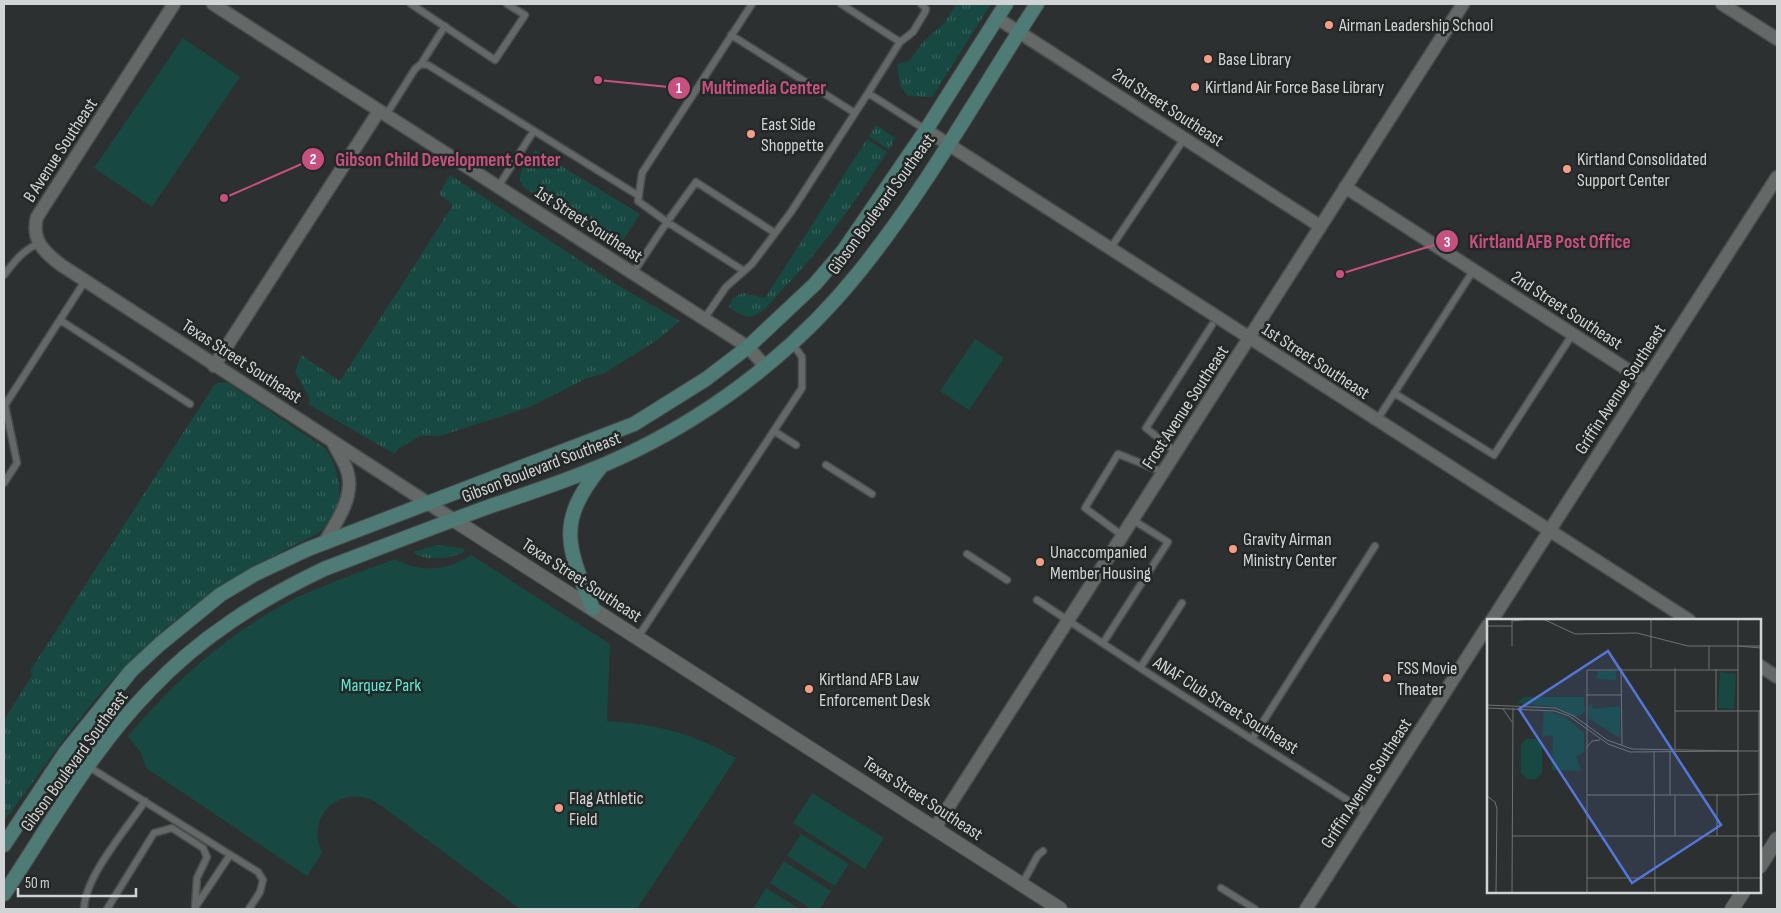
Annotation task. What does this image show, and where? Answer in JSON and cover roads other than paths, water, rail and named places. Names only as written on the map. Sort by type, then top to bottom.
[{"type":"main road","name":"Gibson Boulevard Southeast","points":[[4,845],[92,717],[131,671],[160,644],[220,595],[255,574],[324,543],[634,424],[706,379],[748,347],[809,290],[844,250],[926,130],[1006,4]]},
{"type":"main road","name":"Gibson Boulevard Southeast","points":[[4,894],[118,726],[149,690],[187,655],[247,609],[324,569],[601,466],[635,451],[706,410],[765,366],[792,343],[825,311],[884,239],[948,144],[1037,4]]},
{"type":"main road","points":[[593,609],[572,557],[569,532],[574,507],[601,466]]},
{"type":"street","name":"B Avenue Southeast","points":[[38,244],[35,226],[37,217],[174,4]]},
{"type":"street","name":"1st Street Southeast","points":[[213,4],[748,347],[765,366]]},
{"type":"street","name":"Frost Avenue Southeast","points":[[935,828],[1250,339],[1462,4]]},
{"type":"street","points":[[1722,4],[1777,39]]},
{"type":"street","name":"2nd Street Southeast","points":[[997,18],[1320,226]]},
{"type":"street","points":[[214,366],[382,113]]},
{"type":"street","name":"1st Street Southeast","points":[[926,130],[1687,619]]},
{"type":"street","name":"Griffin Avenue Southeast","points":[[1493,619],[1777,177]]},
{"type":"street","name":"2nd Street Southeast","points":[[1345,187],[1645,381]]},
{"type":"street","points":[[38,244],[50,257],[85,281]]},
{"type":"street","name":"Texas Street Southeast","points":[[85,281],[214,366],[1022,884],[1053,907]]},
{"type":"street","points":[[324,543],[340,517],[347,491],[348,474],[333,442]]},
{"type":"street","name":"Griffin Avenue Southeast","points":[[1306,909],[1487,627]]},
{"type":"street","points":[[1761,667],[1777,678]]},
{"type":"street","points":[[1761,864],[1777,838]]},
{"type":"street","points":[[1732,909],[1742,893]]},
{"type":"lane","points":[[411,4],[495,60],[525,16],[507,4]]},
{"type":"lane","points":[[744,271],[667,222],[638,201],[638,196],[642,173],[752,4]]},
{"type":"lane","points":[[841,4],[900,42]]},
{"type":"lane","points":[[704,319],[726,287],[752,264],[775,233],[900,42],[913,32],[925,12],[921,4]]},
{"type":"lane","points":[[382,113],[415,69],[421,64],[445,26]]},
{"type":"lane","points":[[731,35],[855,113]]},
{"type":"lane","points":[[421,64],[428,65],[638,196]]},
{"type":"lane","points":[[868,93],[926,130]]},
{"type":"lane","points":[[498,187],[533,132]]},
{"type":"lane","points":[[1110,249],[1184,139]]},
{"type":"lane","points":[[633,273],[696,182],[775,233]]},
{"type":"lane","points":[[4,275],[18,257],[28,248],[38,244]]},
{"type":"lane","points":[[1377,420],[1474,271]]},
{"type":"lane","points":[[4,483],[17,463],[5,406],[85,281]]},
{"type":"lane","points":[[60,320],[190,404]]},
{"type":"lane","points":[[1177,452],[1146,428],[1212,325]]},
{"type":"lane","points":[[1394,393],[1494,454],[1572,335]]},
{"type":"lane","points":[[638,637],[802,388],[802,357],[792,343]]},
{"type":"lane","points":[[774,431],[796,444]]},
{"type":"lane","points":[[1123,536],[1085,508],[1118,454],[1164,473]]},
{"type":"lane","points":[[826,464],[872,494]]},
{"type":"lane","points":[[1103,643],[1168,542],[1133,520]]},
{"type":"lane","points":[[1252,739],[1375,546]]},
{"type":"lane","points":[[967,554],[1007,580]]},
{"type":"lane","name":"ANAF Club Street Southeast","points":[[1037,600],[1140,668],[1368,812]]},
{"type":"lane","points":[[1140,668],[1182,603]]},
{"type":"lane","points":[[89,767],[258,872],[263,880],[260,892],[248,909]]},
{"type":"lane","points":[[84,909],[84,898],[91,881],[145,801]]},
{"type":"lane","points":[[107,909],[154,833],[172,828],[203,848],[207,858],[197,878],[195,908]]},
{"type":"lane","points":[[1022,884],[1038,855],[1043,851]]},
{"type":"lane","points":[[195,908],[230,855]]},
{"type":"lane","points":[[1222,888],[1255,909]]},
{"type":"place","name":"Airman Leadership School","points":[[1329,25]]},
{"type":"place","name":"Base Library","points":[[1208,59]]},
{"type":"place","name":"Multimedia Center","points":[[598,80]]},
{"type":"place","name":"Kirtland Air Force Base Library","points":[[1195,87]]},
{"type":"place","name":"East Side Shoppette","points":[[751,134]]},
{"type":"place","name":"Kirtland Consolidated Support Center","points":[[1567,169]]},
{"type":"place","name":"Gibson Child Development Center","points":[[224,198]]},
{"type":"place","name":"Kirtland AFB Post Office","points":[[1340,274]]},
{"type":"place","name":"Gravity Airman Ministry Center","points":[[1233,549]]},
{"type":"place","name":"Unaccompanied Member Housing","points":[[1040,562]]},
{"type":"place","name":"FSS Movie Theater","points":[[1387,678]]},
{"type":"place","name":"Kirtland AFB Law Enforcement Desk","points":[[809,689]]},
{"type":"place","name":"Flag Athletic Field","points":[[559,808]]},
{"type":"park label","name":"Marquez Park","points":[[381,685]]}]
